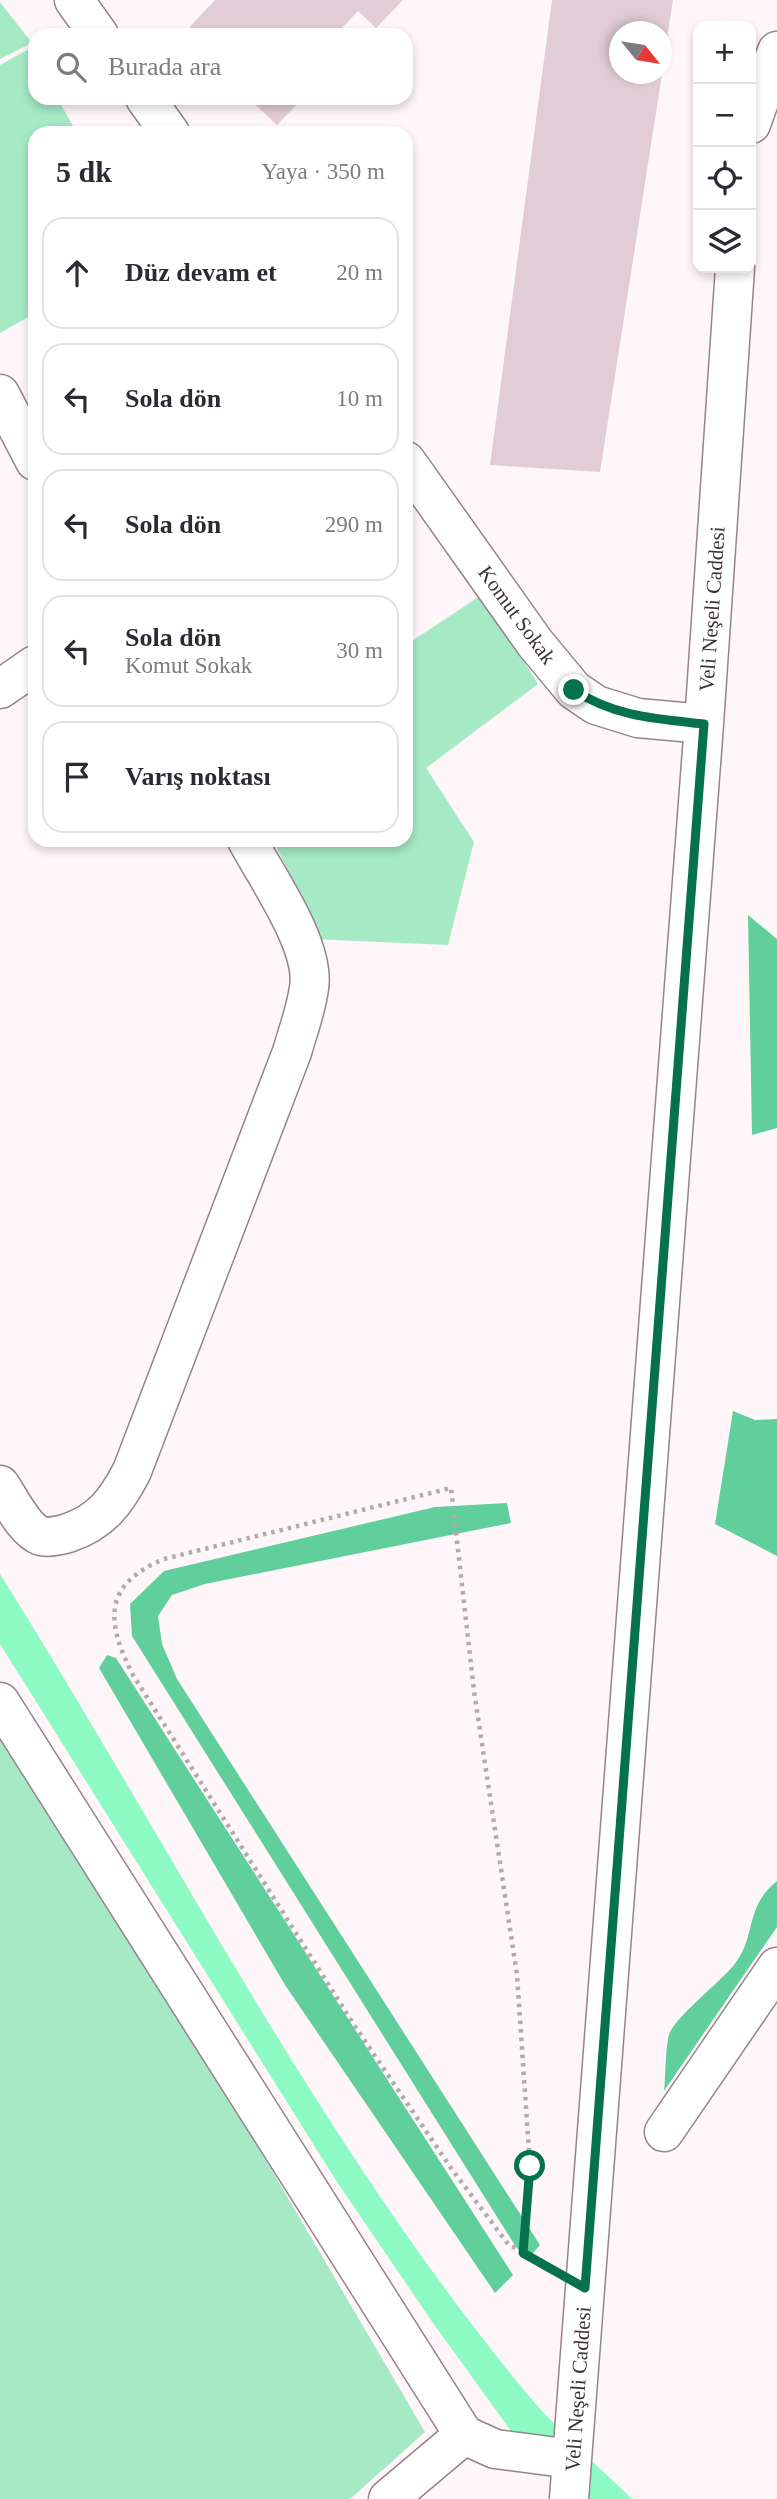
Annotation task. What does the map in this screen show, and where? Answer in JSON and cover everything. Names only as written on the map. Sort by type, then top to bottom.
[{"type":"street","points":[[74,0],[94,28]]},
{"type":"street","points":[[756,110],[777,51]]},
{"type":"street","points":[[150,105],[165,126]]},
{"type":"street","name":"Veli Neşeli Caddesi","points":[[569,2499],[704,724],[734,273]]},
{"type":"street","points":[[0,394],[28,448]]},
{"type":"street","name":"Komut Sokak","points":[[413,471],[535,643],[574,690],[596,705],[638,718],[704,724]]},
{"type":"street","points":[[0,689],[28,670]]},
{"type":"street","points":[[0,1485],[29,1527],[41,1536],[61,1535],[85,1527],[106,1512],[122,1490],[292,1052],[310,987],[308,961],[297,933],[251,847]]},
{"type":"street","points":[[0,1702],[479,2442]]},
{"type":"street","points":[[664,2132],[777,1967]]},
{"type":"street","points":[[388,2499],[479,2442],[572,2459]]},
{"type":"path","points":[[523,2253],[530,2166],[517,1975],[474,1691],[451,1488],[164,1559],[145,1567],[128,1580],[113,1610],[119,1647],[133,1675],[392,2082],[508,2244],[523,2253],[585,2288]]},
{"type":"shaded area","points":[[0,2],[28,38],[28,45],[0,59]]},
{"type":"shaded area","points":[[28,50],[28,105],[61,105],[73,126],[28,126],[28,317],[0,333],[0,65]]},
{"type":"shaded area","points":[[483,594],[538,684],[426,768],[474,842],[448,945],[312,939],[295,885],[276,847],[413,847],[413,640]]},
{"type":"shaded area","points":[[748,915],[777,939],[777,1128],[752,1135]]},
{"type":"shaded area","points":[[733,1411],[755,1420],[777,1419],[777,1556],[715,1524]]},
{"type":"shaded area","points":[[507,1503],[511,1523],[205,1584],[172,1595],[158,1616],[162,1644],[177,1679],[540,2245],[528,2259],[516,2247],[132,1636],[130,1604],[164,1571],[435,1507]]},
{"type":"shaded area","points":[[0,1574],[251,1994],[382,2200],[453,2299],[528,2395],[566,2436],[632,2499],[580,2499],[513,2434],[433,2323],[337,2182],[0,1644]]},
{"type":"shaded area","points":[[107,1655],[116,1658],[513,2275],[495,2293],[285,1985],[99,1668]]},
{"type":"shaded area","points":[[0,1706],[425,2432],[350,2499],[0,2499]]},
{"type":"shaded area","points":[[777,1881],[777,1927],[664,2091],[670,2032],[682,2016],[734,1965],[746,1943],[760,1901]]},
{"type":"building","points":[[215,0],[403,0],[376,28],[358,11],[342,28],[189,28]]},
{"type":"building","points":[[552,0],[673,0],[670,21],[609,21],[609,84],[660,84],[600,472],[490,465]]},
{"type":"building","points":[[256,105],[296,105],[277,125]]},
{"type":"route","points":[[530,2166],[523,2253],[585,2288],[704,724],[638,718],[596,705],[574,690]]}]
